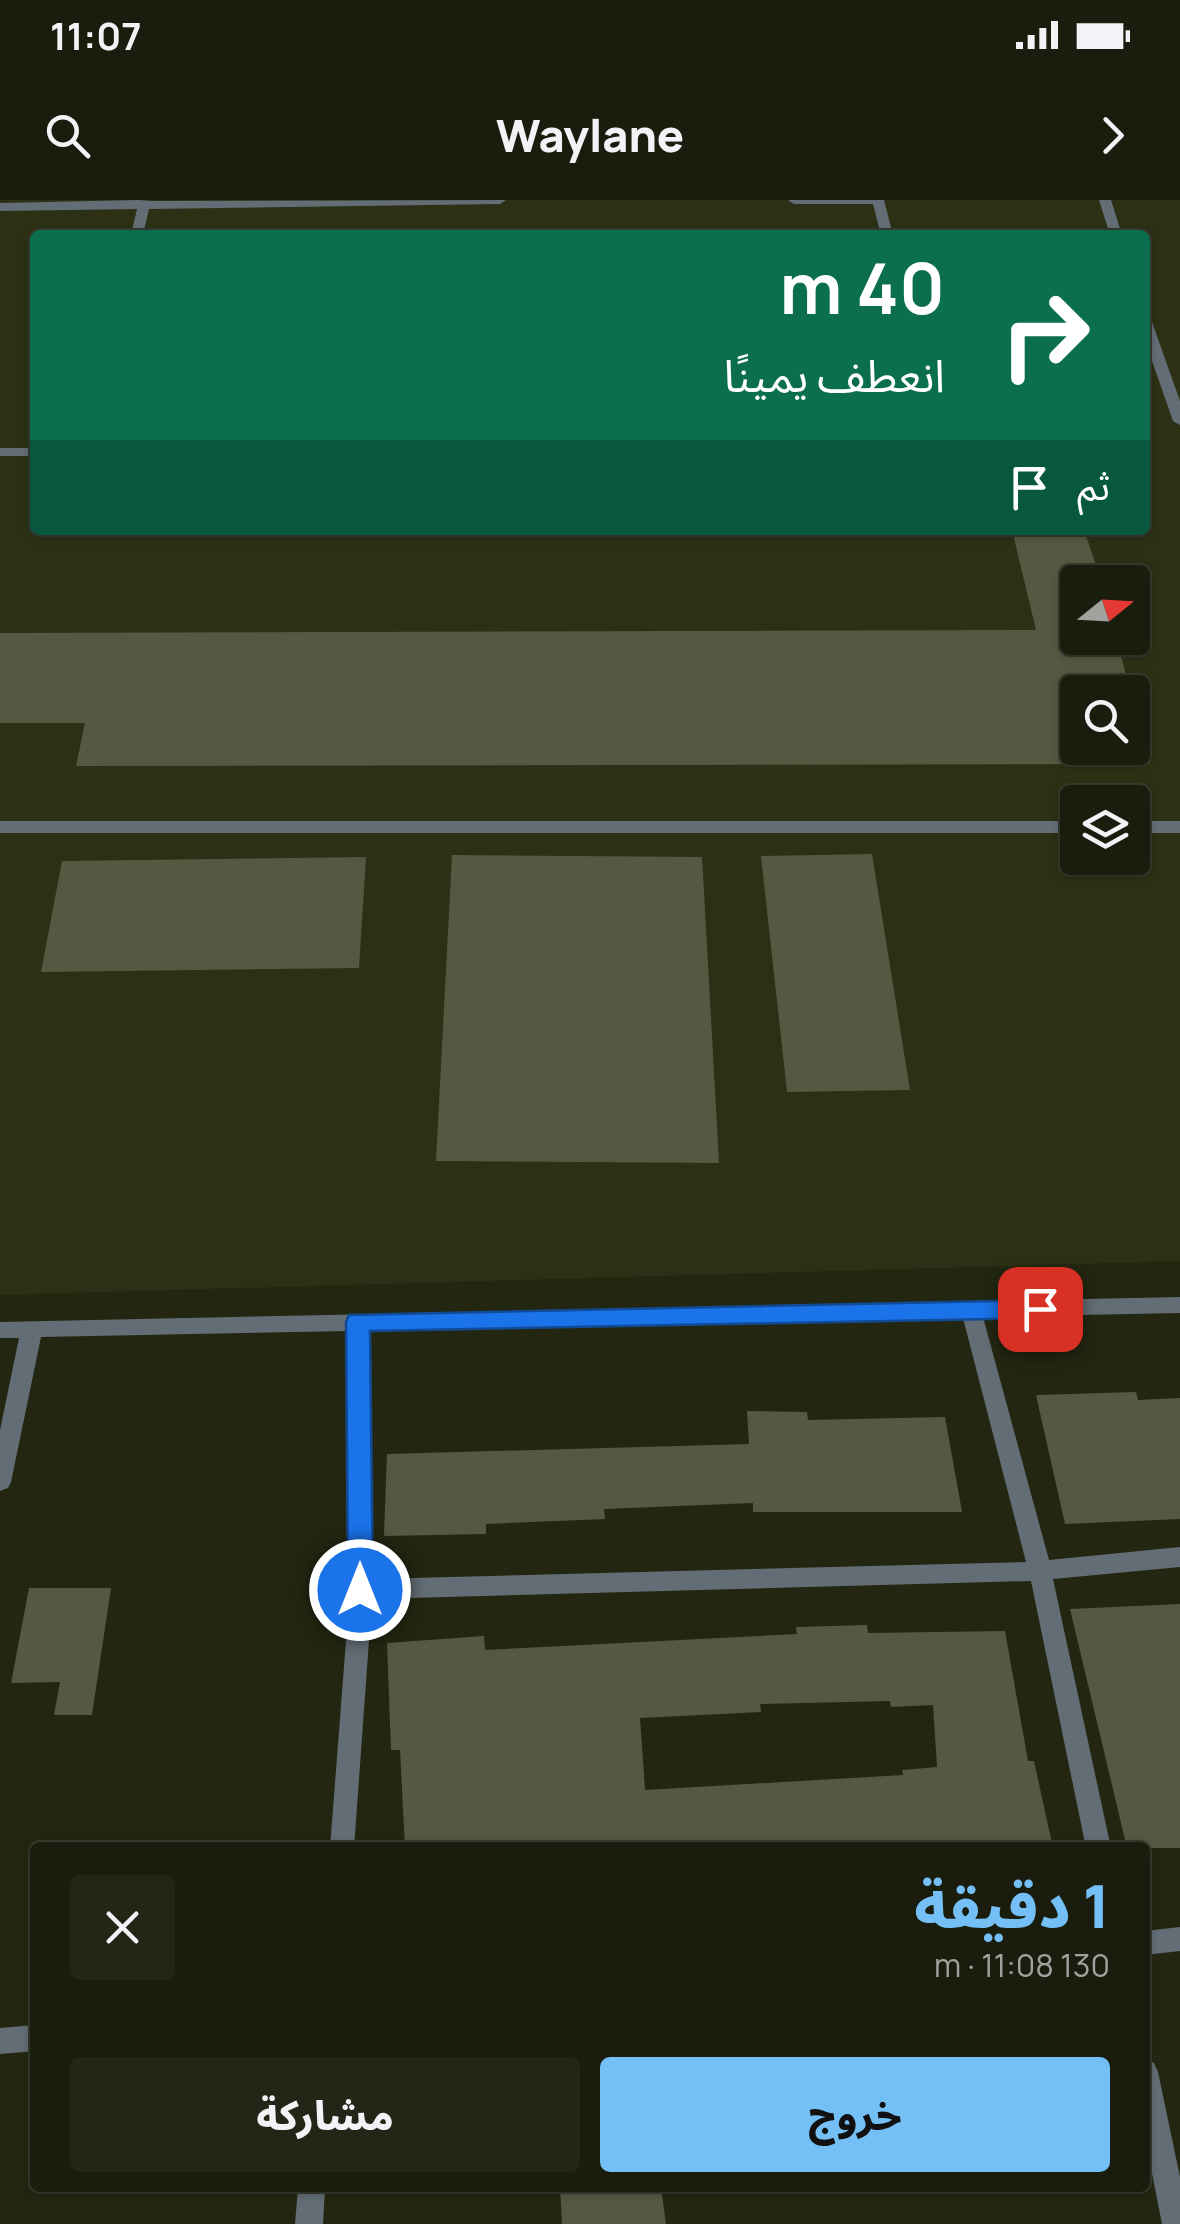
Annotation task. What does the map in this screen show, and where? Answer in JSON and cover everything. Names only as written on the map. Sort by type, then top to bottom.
[{"type":"street","points":[[0,207],[500,200]]},
{"type":"street","points":[[794,200],[878,200],[886,230]]},
{"type":"street","points":[[1104,200],[1114,230]]},
{"type":"street","points":[[138,230],[144,203]]},
{"type":"street","points":[[1150,336],[1180,421]]},
{"type":"street","points":[[0,452],[30,452]]},
{"type":"street","points":[[0,827],[1060,827]]},
{"type":"street","points":[[1150,827],[1180,827]]},
{"type":"street","points":[[0,1330],[1180,1305]]},
{"type":"street","points":[[971,1310],[1040,1571],[1098,1842]]},
{"type":"street","points":[[342,1842],[360,1590],[358,1322]]},
{"type":"street","points":[[0,1482],[32,1328]]},
{"type":"street","points":[[360,1590],[1040,1571],[1180,1558]]},
{"type":"street","points":[[1150,1942],[1180,1939]]},
{"type":"street","points":[[0,2041],[30,2038]]},
{"type":"street","points":[[1150,2097],[1176,2224]]},
{"type":"street","points":[[309,2224],[312,2192]]},
{"type":"shaded area","points":[[0,200],[1180,200],[1180,1261],[0,1295]]},
{"type":"building","points":[[1013,535],[1086,535],[1096,565],[1060,565],[1060,655],[1121,655],[1126,675],[1060,675],[1060,764],[76,766],[85,723],[0,723],[0,633],[1036,630]]},
{"type":"building","points":[[872,854],[910,1090],[787,1092],[761,856]]},
{"type":"building","points":[[452,855],[702,857],[719,1163],[436,1161]]},
{"type":"building","points":[[366,857],[359,968],[41,972],[62,861]]},
{"type":"building","points":[[1136,1392],[1138,1400],[1180,1398],[1180,1519],[1065,1524],[1036,1395]]},
{"type":"building","points":[[747,1411],[807,1412],[808,1420],[945,1417],[962,1512],[753,1512],[753,1503],[604,1509],[605,1519],[486,1524],[486,1534],[384,1536],[387,1454],[749,1444]]},
{"type":"building","points":[[29,1588],[111,1588],[92,1715],[54,1715],[60,1682],[11,1683]]},
{"type":"building","points":[[1180,1604],[1180,1848],[1150,1848],[1150,1842],[1126,1842],[1070,1609]]},
{"type":"building","points":[[867,1625],[868,1633],[1005,1631],[1028,1761],[1034,1761],[1052,1842],[405,1842],[400,1750],[391,1750],[387,1643],[484,1636],[485,1650],[797,1634],[796,1627]],"holes":[[[890,1701],[891,1707],[933,1705],[937,1767],[902,1770],[903,1775],[645,1790],[640,1718],[761,1712],[760,1704]]]},
{"type":"building","points":[[560,2192],[662,2192],[666,2224],[562,2224]]},
{"type":"route","points":[[360,1590],[358,1322],[1040,1309]]}]
